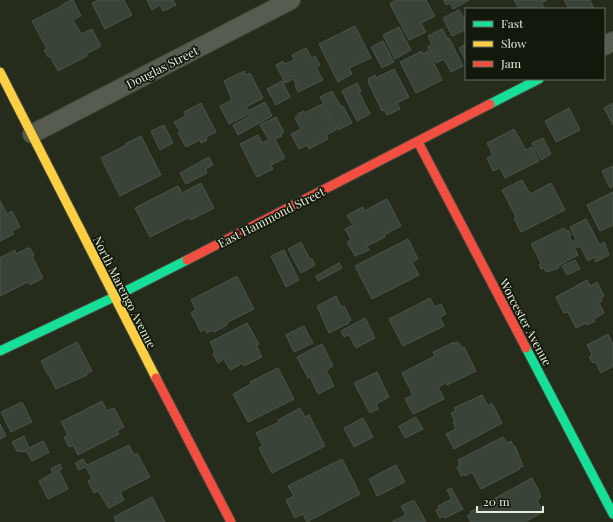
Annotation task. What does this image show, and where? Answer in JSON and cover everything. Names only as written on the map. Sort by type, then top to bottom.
[{"type":"street","name":"Douglas Street","points":[[32,134],[291,0]]},
{"type":"street","name":"North Marengo Avenue","points":[[0,72],[114,297],[231,522]]},
{"type":"street","name":"East Hammond Street","points":[[0,351],[114,297],[538,80]]},
{"type":"street","name":"Worcester Avenue","points":[[418,142],[613,514]]},
{"type":"building","points":[[73,0],[81,16],[73,20],[81,34],[92,29],[101,46],[86,54],[87,56],[58,71],[50,56],[48,57],[44,50],[47,49],[32,21]]},
{"type":"building","points":[[98,0],[124,0],[132,15],[105,29],[92,3]]},
{"type":"building","points":[[147,0],[173,0],[176,5],[163,11],[160,5],[152,10]]},
{"type":"building","points":[[396,0],[426,0],[435,16],[421,23],[426,32],[409,40],[390,3]]},
{"type":"building","points":[[444,0],[469,0],[453,9],[450,3],[446,5]]},
{"type":"building","points":[[514,0],[547,0],[543,2],[541,1],[544,8],[518,8]]},
{"type":"building","points":[[564,0],[590,0],[594,8],[568,8]]},
{"type":"building","points":[[459,10],[465,20],[465,30],[452,36],[443,18]]},
{"type":"building","points":[[355,26],[371,58],[349,68],[352,74],[338,82],[319,44]]},
{"type":"building","points":[[399,27],[411,50],[395,59],[383,35]]},
{"type":"building","points":[[442,29],[448,39],[449,38],[463,66],[451,72],[444,59],[436,63],[428,47],[432,44],[428,36]]},
{"type":"building","points":[[383,41],[394,62],[382,68],[371,47]]},
{"type":"building","points":[[465,45],[465,59],[459,48]]},
{"type":"building","points":[[306,48],[312,58],[315,56],[320,65],[316,67],[323,80],[298,92],[293,79],[285,83],[276,65],[283,61],[285,64],[294,60],[292,55]]},
{"type":"building","points":[[422,51],[423,54],[428,51],[442,80],[416,93],[400,62]]},
{"type":"building","points":[[394,69],[409,97],[397,103],[400,109],[387,115],[384,110],[382,111],[368,82],[368,79],[375,75],[376,78]]},
{"type":"building","points":[[244,71],[246,75],[250,73],[263,98],[246,107],[248,111],[265,102],[272,116],[238,135],[233,125],[250,116],[249,114],[229,124],[220,106],[232,100],[224,81]]},
{"type":"building","points":[[282,81],[290,97],[276,105],[267,89]]},
{"type":"building","points":[[357,83],[361,91],[359,92],[370,114],[357,121],[342,91]]},
{"type":"building","points":[[332,91],[341,107],[343,106],[352,123],[338,130],[320,97]]},
{"type":"building","points":[[201,103],[216,132],[206,137],[207,140],[201,143],[200,140],[186,147],[174,122],[186,116],[184,112]]},
{"type":"building","points":[[613,103],[613,125],[604,108]]},
{"type":"building","points":[[322,104],[336,130],[326,135],[328,139],[309,149],[307,145],[299,149],[291,134],[301,129],[295,118],[298,116],[297,114],[304,111],[305,113]]},
{"type":"building","points":[[569,108],[580,130],[556,142],[545,121]]},
{"type":"building","points":[[276,117],[284,132],[280,134],[282,136],[275,139],[285,158],[271,165],[273,169],[257,177],[240,144],[258,135],[262,143],[269,140],[260,125]]},
{"type":"building","points":[[164,125],[173,143],[160,150],[151,131]]},
{"type":"building","points":[[514,129],[526,150],[532,147],[539,161],[505,178],[500,168],[493,171],[487,158],[493,155],[487,143]]},
{"type":"building","points":[[141,136],[161,175],[120,196],[101,158]]},
{"type":"building","points":[[543,138],[551,154],[541,160],[532,143]]},
{"type":"building","points":[[209,157],[213,165],[205,169],[207,173],[186,184],[180,173]]},
{"type":"building","points":[[613,166],[613,186],[610,188],[602,171]]},
{"type":"building","points":[[522,180],[530,194],[551,183],[565,210],[521,232],[514,218],[516,217],[502,190]]},
{"type":"building","points":[[201,183],[214,208],[191,220],[190,217],[150,237],[135,208],[178,186],[182,193]]},
{"type":"building","points":[[613,192],[613,225],[600,231],[587,205]]},
{"type":"building","points":[[387,199],[401,226],[384,235],[385,237],[367,246],[369,250],[355,256],[347,242],[351,240],[345,229],[353,225],[347,215],[363,207],[364,211]]},
{"type":"building","points":[[0,201],[7,214],[12,211],[20,227],[12,231],[14,234],[0,241]]},
{"type":"building","points":[[586,219],[600,245],[604,242],[609,255],[596,262],[594,257],[588,261],[580,246],[575,248],[578,255],[558,266],[559,268],[546,272],[544,268],[541,269],[539,265],[541,263],[531,244],[564,228],[566,232],[568,230],[571,235],[569,236],[572,242],[576,240],[570,227]]},
{"type":"building","points":[[408,239],[418,259],[412,262],[419,275],[372,299],[355,266]]},
{"type":"building","points":[[301,242],[315,265],[301,273],[288,249]]},
{"type":"building","points":[[30,248],[34,255],[32,256],[43,278],[30,285],[28,282],[0,296],[0,258],[15,250],[16,254]]},
{"type":"building","points":[[284,250],[299,280],[286,287],[271,256]]},
{"type":"building","points":[[575,260],[580,269],[567,275],[562,266]]},
{"type":"building","points":[[339,263],[342,268],[318,281],[316,276]]},
{"type":"building","points":[[237,276],[254,309],[226,323],[227,325],[214,332],[213,330],[207,333],[205,329],[201,332],[191,313],[196,310],[191,300]]},
{"type":"building","points":[[587,280],[590,286],[597,282],[604,296],[601,298],[602,301],[599,303],[604,313],[594,319],[595,321],[587,325],[586,323],[576,328],[568,312],[564,313],[556,297]]},
{"type":"building","points":[[336,296],[341,307],[344,306],[351,320],[348,321],[349,323],[329,333],[317,306]]},
{"type":"building","points":[[430,298],[435,307],[441,304],[446,314],[440,317],[444,326],[403,346],[389,319]]},
{"type":"building","points":[[365,318],[375,338],[356,348],[349,335],[344,337],[341,331]]},
{"type":"building","points":[[247,323],[259,344],[256,345],[262,357],[244,366],[243,363],[230,370],[224,359],[218,363],[213,354],[215,352],[210,342]]},
{"type":"building","points":[[304,326],[313,343],[294,352],[286,335]]},
{"type":"building","points":[[608,334],[613,345],[613,366],[601,373],[596,363],[593,363],[589,357],[592,354],[587,345]]},
{"type":"building","points":[[77,342],[92,371],[86,374],[87,375],[56,389],[41,361]]},
{"type":"building","points":[[454,342],[454,344],[458,342],[462,348],[464,347],[476,371],[447,385],[446,383],[438,387],[444,399],[413,414],[405,399],[413,395],[402,373],[435,356],[433,352]]},
{"type":"building","points":[[322,344],[333,366],[326,370],[334,386],[318,394],[310,377],[308,378],[297,357]]},
{"type":"building","points":[[278,368],[294,399],[248,422],[233,394],[251,384],[250,382]]},
{"type":"building","points":[[377,372],[389,397],[376,404],[378,409],[370,413],[354,383]]},
{"type":"building","points":[[482,395],[488,406],[492,403],[502,423],[454,449],[446,434],[456,429],[451,413],[456,411],[454,408]]},
{"type":"building","points":[[102,401],[107,411],[114,408],[124,427],[117,431],[119,434],[78,455],[73,445],[69,447],[64,437],[68,435],[61,422]]},
{"type":"building","points":[[22,402],[32,422],[11,432],[1,412]]},
{"type":"building","points":[[300,408],[305,417],[309,415],[325,446],[272,473],[259,448],[263,446],[256,433],[279,422],[278,420]]},
{"type":"building","points":[[416,417],[423,429],[405,438],[399,426]]},
{"type":"building","points":[[363,418],[373,437],[354,447],[344,428]]},
{"type":"building","points":[[0,424],[6,436],[0,439]]},
{"type":"building","points":[[24,436],[29,448],[43,441],[49,452],[32,461],[27,452],[17,451],[12,442]]},
{"type":"building","points":[[503,437],[507,443],[511,441],[514,447],[515,446],[523,466],[519,468],[520,469],[481,489],[472,472],[465,476],[465,474],[461,476],[457,467],[460,465],[458,460]]},
{"type":"building","points":[[129,445],[134,455],[137,453],[150,477],[120,492],[124,500],[109,508],[98,491],[94,493],[88,481],[92,479],[87,469],[85,467],[79,470],[75,463],[83,459],[87,465]]},
{"type":"building","points":[[342,459],[360,494],[307,522],[303,514],[295,518],[286,500],[294,496],[288,486]]},
{"type":"building","points":[[60,464],[62,469],[59,470],[68,489],[48,499],[39,481],[53,473],[51,469]]},
{"type":"building","points":[[396,465],[405,482],[377,496],[369,479]]},
{"type":"building","points":[[532,478],[541,497],[537,500],[543,512],[525,522],[471,522],[467,516],[471,514],[470,512]]},
{"type":"building","points":[[451,488],[463,509],[445,518],[444,516],[440,518],[436,510],[440,508],[438,506],[452,499],[447,490]]},
{"type":"building","points":[[152,497],[165,522],[115,522],[114,517]]},
{"type":"building","points":[[414,500],[426,522],[392,522],[406,515],[401,506]]},
{"type":"traffic: fast","points":[[490,104],[537,80]]},
{"type":"traffic: fast","points":[[0,351],[114,297],[187,260]]},
{"type":"traffic: fast","points":[[526,348],[613,514]]},
{"type":"traffic: slow","points":[[0,72],[156,378]]},
{"type":"traffic: jam","points":[[187,260],[490,104]]},
{"type":"traffic: jam","points":[[418,142],[526,348]]},
{"type":"traffic: jam","points":[[156,378],[231,522]]}]
